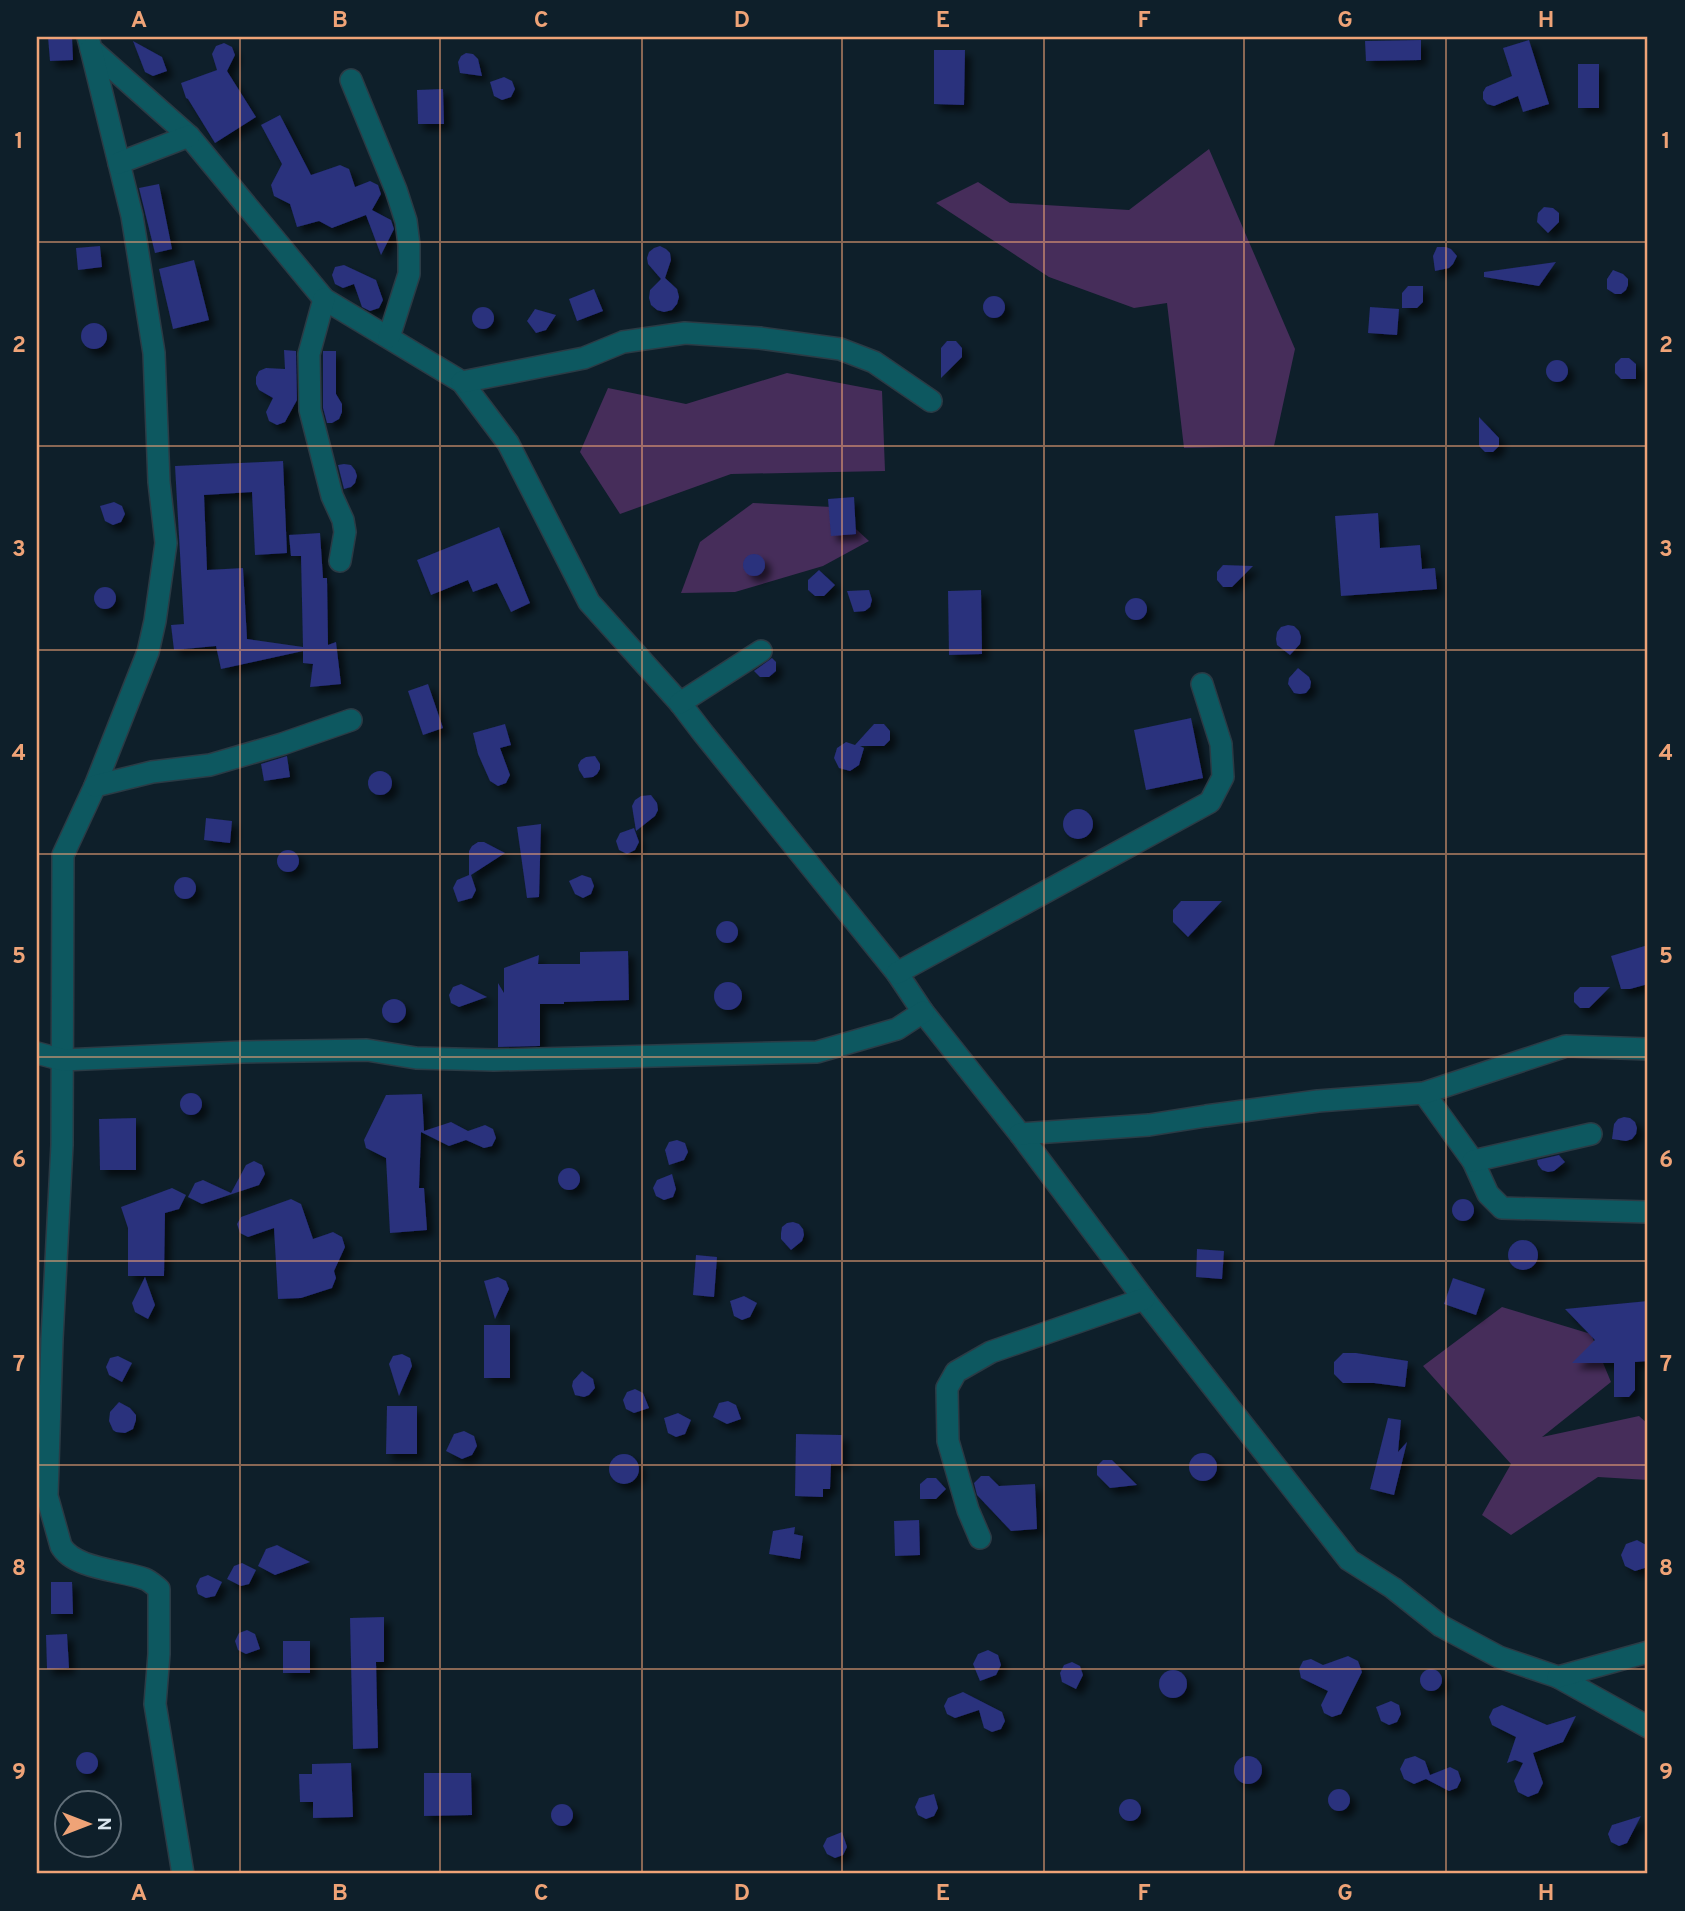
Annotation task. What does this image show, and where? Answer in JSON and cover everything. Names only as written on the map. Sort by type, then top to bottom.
[{"type":"street","points":[[90,43],[190,136],[324,299],[462,382],[509,443],[589,602],[680,703],[897,973],[923,1012],[1349,1560],[1393,1588],[1441,1626],[1499,1657],[1558,1676],[1648,1727]]},
{"type":"street","points":[[90,43],[132,216],[154,353],[159,482],[166,543],[148,652],[95,786],[62,855],[62,1145],[47,1496],[65,1553],[76,1560],[148,1580],[159,1589],[159,1654],[155,1704],[183,1874]]},
{"type":"street","points":[[351,80],[406,221],[409,274],[389,337]]},
{"type":"street","points":[[119,163],[190,136]]},
{"type":"street","points":[[324,299],[309,354],[310,410],[331,496],[344,520],[345,532],[340,561]]},
{"type":"street","points":[[462,382],[584,358],[623,342],[685,333],[760,338],[840,349],[874,362],[931,401]]},
{"type":"street","points":[[680,703],[761,651]]},
{"type":"street","points":[[897,973],[1210,802],[1223,777],[1221,744],[1202,684]]},
{"type":"street","points":[[95,786],[152,772],[210,765],[351,720]]},
{"type":"street","points":[[37,1053],[63,1060],[367,1050],[416,1058],[494,1060],[817,1052],[897,1029],[923,1012]]},
{"type":"street","points":[[1020,1134],[1149,1125],[1318,1101],[1424,1093],[1566,1046],[1648,1049]]},
{"type":"street","points":[[1424,1093],[1473,1160],[1488,1194],[1502,1208],[1648,1212]]},
{"type":"street","points":[[1473,1160],[1591,1134]]},
{"type":"street","points":[[980,1538],[968,1510],[948,1441],[947,1388],[956,1372],[991,1352],[1144,1299]]},
{"type":"street","points":[[1558,1676],[1648,1651]]},
{"type":"shaded area","points":[[1209,149],[1295,349],[1274,446],[1184,448],[1167,303],[1134,308],[1049,277],[936,203],[978,182],[1010,203],[1129,210]]},
{"type":"shaded area","points":[[787,373],[882,391],[885,471],[731,474],[620,514],[580,452],[608,388],[686,404]]},
{"type":"shaded area","points":[[753,503],[832,507],[869,541],[823,566],[735,592],[681,593],[700,542]]},
{"type":"shaded area","points":[[1502,1307],[1591,1334],[1611,1382],[1542,1437],[1639,1416],[1648,1424],[1648,1480],[1598,1477],[1511,1535],[1482,1515],[1511,1464],[1423,1366]]},
{"type":"building","points":[[48,37],[72,37],[73,60],[50,61]]},
{"type":"building","points":[[1421,40],[1421,60],[1366,61],[1365,41]]},
{"type":"building","points":[[1529,40],[1549,104],[1523,112],[1518,96],[1494,106],[1487,104],[1483,99],[1486,87],[1512,76],[1503,48]]},
{"type":"building","points":[[133,41],[162,57],[167,71],[153,76],[145,72]]},
{"type":"building","points":[[224,43],[232,47],[235,55],[227,71],[256,117],[215,143],[186,98],[181,83],[217,70],[212,54],[216,46]]},
{"type":"building","points":[[934,50],[965,50],[964,105],[934,104]]},
{"type":"building","points":[[466,53],[473,54],[478,59],[482,76],[460,73],[458,62]]},
{"type":"building","points":[[1578,64],[1599,64],[1599,108],[1578,108]]},
{"type":"building","points":[[504,77],[512,81],[515,89],[511,97],[502,100],[494,96],[490,82]]},
{"type":"building","points":[[443,89],[444,124],[418,124],[417,90]]},
{"type":"building","points":[[280,115],[311,175],[340,165],[349,169],[355,187],[370,181],[378,185],[381,194],[372,210],[391,220],[394,229],[381,255],[366,215],[332,228],[319,221],[297,227],[290,204],[274,196],[271,185],[282,164],[261,125]]},
{"type":"building","points":[[159,184],[172,249],[155,253],[139,188]]},
{"type":"building","points":[[1544,207],[1553,208],[1559,213],[1559,222],[1548,233],[1537,222],[1538,213]]},
{"type":"building","points":[[100,246],[102,267],[78,270],[76,248]]},
{"type":"building","points":[[660,246],[670,253],[671,260],[665,278],[677,289],[679,297],[672,310],[664,312],[651,305],[649,298],[650,290],[661,279],[648,264],[647,258],[649,252]]},
{"type":"building","points":[[1437,247],[1451,249],[1457,256],[1449,268],[1435,271],[1433,256]]},
{"type":"building","points":[[194,260],[209,320],[173,329],[159,269]]},
{"type":"building","points":[[1556,262],[1539,286],[1484,277],[1484,272]]},
{"type":"building","points":[[344,265],[376,280],[383,300],[379,308],[370,311],[362,307],[354,284],[343,288],[335,284],[332,275],[335,267]]},
{"type":"building","points":[[1613,270],[1628,279],[1626,290],[1621,294],[1607,289],[1607,279]]},
{"type":"building","points":[[1408,286],[1423,286],[1423,302],[1417,308],[1402,308],[1402,293]]},
{"type":"building","points":[[594,289],[603,311],[577,321],[569,299]]},
{"type":"building","points":[[994,296],[1002,299],[1005,307],[1002,315],[994,318],[986,315],[983,307],[986,299]]},
{"type":"building","points":[[483,307],[491,310],[494,318],[491,326],[483,329],[475,326],[472,318],[475,310]]},
{"type":"building","points":[[1370,307],[1399,309],[1397,335],[1368,333]]},
{"type":"building","points":[[535,309],[556,315],[546,330],[536,333],[527,321]]},
{"type":"building","points":[[94,323],[103,327],[107,336],[103,345],[94,349],[85,345],[81,336],[85,327]]},
{"type":"building","points":[[947,341],[956,341],[962,348],[962,357],[941,378],[941,348]]},
{"type":"building","points":[[284,350],[296,351],[297,400],[285,422],[277,425],[269,421],[266,412],[273,398],[259,390],[256,377],[259,371],[266,368],[285,369]]},
{"type":"building","points":[[323,351],[336,351],[336,394],[342,404],[342,412],[339,419],[332,423],[327,423],[323,408]]},
{"type":"building","points":[[1621,358],[1629,358],[1636,364],[1636,379],[1621,379],[1615,373],[1615,364]]},
{"type":"building","points":[[1557,360],[1565,363],[1568,371],[1565,379],[1557,382],[1549,379],[1546,371],[1549,363]]},
{"type":"building","points":[[1479,417],[1499,438],[1499,446],[1493,452],[1485,452],[1479,446]]},
{"type":"building","points":[[283,461],[287,553],[255,555],[252,492],[204,495],[207,570],[243,568],[247,639],[303,647],[301,556],[291,556],[289,535],[320,533],[323,578],[327,578],[328,645],[336,642],[341,684],[310,687],[313,664],[303,663],[303,651],[221,669],[216,646],[174,650],[171,625],[184,624],[175,466]]},
{"type":"building","points":[[338,465],[351,465],[357,476],[351,487],[344,489]]},
{"type":"building","points":[[854,497],[856,534],[831,536],[828,499]]},
{"type":"building","points":[[114,502],[122,506],[125,514],[121,522],[113,525],[105,521],[100,506]]},
{"type":"building","points":[[1378,513],[1380,548],[1420,545],[1422,569],[1435,568],[1437,589],[1341,596],[1335,516]]},
{"type":"building","points":[[499,527],[530,603],[511,612],[497,583],[473,592],[468,580],[431,595],[417,560]]},
{"type":"building","points":[[754,554],[762,557],[765,565],[762,573],[754,576],[746,573],[743,565],[746,557]]},
{"type":"building","points":[[1223,565],[1253,566],[1232,587],[1223,587],[1217,580],[1217,572]]},
{"type":"building","points":[[819,570],[835,585],[824,596],[815,596],[808,590],[808,580]]},
{"type":"building","points":[[105,587],[113,590],[116,598],[113,606],[105,609],[97,606],[94,598],[97,590]]},
{"type":"building","points":[[869,590],[872,600],[870,607],[865,611],[854,612],[847,591]]},
{"type":"building","points":[[981,590],[982,654],[949,655],[948,591]]},
{"type":"building","points":[[1136,598],[1144,601],[1147,609],[1144,617],[1136,620],[1128,617],[1125,609],[1128,601]]},
{"type":"building","points":[[1294,626],[1301,637],[1300,644],[1290,655],[1277,645],[1276,639],[1281,627]]},
{"type":"building","points":[[772,658],[776,662],[776,671],[769,677],[760,677],[754,671]]},
{"type":"building","points":[[1298,668],[1311,682],[1306,693],[1294,693],[1288,684],[1289,678]]},
{"type":"building","points":[[428,684],[443,728],[423,735],[408,691]]},
{"type":"building","points":[[1191,718],[1203,778],[1146,790],[1134,730]]},
{"type":"building","points":[[505,724],[511,745],[500,748],[510,775],[506,783],[498,786],[490,781],[478,754],[473,733]]},
{"type":"building","points":[[874,724],[884,724],[890,731],[890,740],[884,746],[860,746],[864,748],[859,765],[850,771],[839,768],[834,758],[837,748],[846,742],[855,745]]},
{"type":"building","points":[[287,756],[290,777],[264,781],[261,764]]},
{"type":"building","points":[[595,756],[600,769],[593,777],[584,778],[578,765],[586,757]]},
{"type":"building","points":[[380,771],[388,775],[392,783],[388,791],[380,795],[372,791],[368,783],[372,775]]},
{"type":"building","points":[[651,795],[658,810],[655,816],[636,831],[632,806],[641,796]]},
{"type":"building","points":[[1078,809],[1089,813],[1093,824],[1089,835],[1078,839],[1067,835],[1063,824],[1067,813]]},
{"type":"building","points":[[206,818],[232,821],[230,843],[204,840]]},
{"type":"building","points":[[541,824],[539,897],[527,898],[517,827]]},
{"type":"building","points":[[634,828],[639,842],[635,850],[627,854],[619,850],[616,841],[620,833]]},
{"type":"building","points":[[478,842],[484,842],[505,853],[471,875],[476,890],[472,898],[458,902],[453,888],[457,880],[469,875],[469,851]]},
{"type":"building","points":[[288,850],[296,853],[299,861],[296,869],[288,872],[280,869],[277,861],[280,853]]},
{"type":"building","points":[[582,875],[591,878],[594,886],[591,894],[583,898],[575,894],[569,881]]},
{"type":"building","points":[[185,877],[193,880],[196,888],[193,896],[185,899],[177,896],[174,888],[177,880]]},
{"type":"building","points":[[1181,901],[1222,901],[1188,937],[1173,922],[1173,910]]},
{"type":"building","points":[[727,921],[735,924],[738,932],[735,940],[727,943],[719,940],[716,932],[719,924]]},
{"type":"building","points":[[1648,945],[1648,984],[1621,989],[1611,956]]},
{"type":"building","points":[[628,951],[629,1000],[540,1004],[540,1046],[498,1047],[498,983],[504,993],[504,968],[539,955],[538,964],[580,964],[580,952]]},
{"type":"building","points":[[728,982],[738,986],[742,996],[738,1006],[728,1010],[718,1006],[714,996],[718,986]]},
{"type":"building","points":[[461,984],[487,997],[459,1007],[451,1003],[449,995],[453,987]]},
{"type":"building","points":[[1580,987],[1610,987],[1589,1008],[1580,1008],[1574,1002],[1574,993]]},
{"type":"building","points":[[394,999],[405,1006],[406,1011],[399,1022],[394,1023],[383,1016],[382,1011],[389,1000]]},
{"type":"building","points":[[191,1093],[199,1096],[202,1104],[199,1112],[191,1115],[183,1112],[180,1104],[183,1096]]},
{"type":"building","points":[[422,1094],[424,1131],[451,1122],[468,1131],[485,1125],[493,1129],[496,1138],[492,1146],[484,1148],[466,1140],[449,1146],[421,1132],[419,1188],[424,1188],[427,1230],[390,1233],[386,1158],[366,1148],[364,1140],[386,1095]]},
{"type":"building","points":[[1624,1117],[1635,1122],[1636,1134],[1626,1141],[1612,1139],[1614,1124]]},
{"type":"building","points":[[136,1118],[136,1170],[100,1170],[99,1119]]},
{"type":"building","points":[[677,1140],[685,1143],[688,1152],[684,1160],[669,1165],[665,1150],[669,1142]]},
{"type":"building","points":[[1559,1155],[1565,1162],[1554,1171],[1542,1170],[1538,1165],[1537,1160]]},
{"type":"building","points":[[254,1161],[262,1165],[265,1174],[259,1185],[202,1204],[188,1197],[195,1183],[203,1180],[231,1193],[246,1165]]},
{"type":"building","points":[[569,1168],[577,1171],[580,1179],[577,1187],[569,1190],[561,1187],[558,1179],[561,1171]]},
{"type":"building","points":[[672,1174],[676,1189],[673,1197],[664,1200],[656,1196],[653,1188],[657,1180]]},
{"type":"building","points":[[172,1188],[186,1195],[179,1209],[165,1213],[164,1276],[128,1276],[128,1228],[121,1207]]},
{"type":"building","points":[[291,1199],[301,1204],[313,1239],[333,1232],[342,1237],[345,1247],[334,1271],[336,1278],[332,1288],[301,1298],[278,1299],[274,1228],[248,1237],[240,1233],[237,1224],[241,1217]]},
{"type":"building","points":[[1463,1199],[1471,1202],[1474,1210],[1471,1218],[1463,1221],[1455,1218],[1452,1210],[1455,1202]]},
{"type":"building","points":[[793,1222],[799,1224],[804,1235],[802,1241],[791,1250],[781,1239],[781,1233],[782,1227]]},
{"type":"building","points":[[1523,1240],[1529,1241],[1537,1249],[1537,1261],[1529,1269],[1523,1270],[1517,1269],[1509,1261],[1508,1255],[1509,1249],[1517,1241]]},
{"type":"building","points":[[1197,1249],[1224,1251],[1222,1279],[1196,1277]]},
{"type":"building","points":[[696,1255],[717,1257],[714,1297],[693,1295]]},
{"type":"building","points":[[145,1277],[155,1305],[148,1319],[135,1312],[132,1303]]},
{"type":"building","points":[[498,1277],[506,1281],[509,1289],[495,1319],[484,1281]]},
{"type":"building","points":[[1453,1278],[1485,1289],[1476,1315],[1444,1304]]},
{"type":"building","points":[[744,1296],[757,1303],[750,1317],[742,1320],[734,1316],[730,1301]]},
{"type":"building","points":[[1648,1301],[1648,1361],[1635,1362],[1635,1390],[1629,1397],[1614,1397],[1614,1363],[1572,1363],[1595,1340],[1565,1309]]},
{"type":"building","points":[[484,1325],[510,1325],[510,1378],[484,1378]]},
{"type":"building","points":[[1343,1353],[1408,1361],[1405,1387],[1343,1383],[1334,1374],[1334,1362]]},
{"type":"building","points":[[402,1354],[410,1358],[412,1366],[399,1396],[389,1364],[393,1356]]},
{"type":"building","points":[[118,1356],[132,1363],[122,1382],[109,1375],[106,1367],[110,1358]]},
{"type":"building","points":[[582,1371],[593,1379],[595,1388],[584,1397],[575,1395],[572,1386]]},
{"type":"building","points":[[635,1389],[643,1393],[649,1408],[634,1413],[626,1409],[623,1400],[627,1392]]},
{"type":"building","points":[[728,1401],[736,1405],[741,1419],[727,1424],[713,1417],[719,1403]]},
{"type":"building","points":[[119,1402],[136,1415],[133,1429],[125,1433],[113,1430],[109,1421],[110,1412]]},
{"type":"building","points":[[387,1406],[417,1406],[417,1454],[386,1454]]},
{"type":"building","points":[[678,1413],[691,1420],[685,1434],[676,1437],[668,1433],[664,1418]]},
{"type":"building","points":[[1388,1418],[1401,1420],[1398,1452],[1407,1442],[1394,1495],[1370,1489]]},
{"type":"building","points":[[464,1431],[474,1436],[477,1446],[472,1455],[462,1459],[446,1451],[454,1434]]},
{"type":"building","points":[[796,1434],[842,1435],[842,1465],[831,1464],[830,1489],[823,1489],[823,1497],[795,1496]]},
{"type":"building","points":[[1203,1453],[1213,1457],[1217,1467],[1213,1477],[1203,1481],[1193,1477],[1189,1467],[1193,1457]]},
{"type":"building","points":[[624,1454],[635,1458],[639,1469],[635,1480],[624,1484],[613,1480],[609,1469],[613,1458]]},
{"type":"building","points":[[1103,1460],[1112,1460],[1137,1485],[1110,1488],[1097,1475],[1097,1466]]},
{"type":"building","points":[[981,1476],[989,1476],[999,1486],[1035,1484],[1037,1529],[1011,1531],[977,1495],[974,1483]]},
{"type":"building","points":[[927,1478],[936,1478],[946,1489],[936,1499],[920,1499],[920,1484]]},
{"type":"building","points":[[919,1520],[920,1555],[895,1556],[894,1521]]},
{"type":"building","points":[[795,1527],[794,1534],[803,1536],[800,1559],[769,1554],[773,1531]]},
{"type":"building","points":[[1637,1540],[1648,1546],[1648,1567],[1635,1571],[1625,1566],[1621,1555],[1626,1544]]},
{"type":"building","points":[[277,1545],[310,1562],[275,1575],[258,1566],[266,1549]]},
{"type":"building","points":[[242,1563],[256,1570],[249,1584],[241,1586],[227,1579],[234,1566]]},
{"type":"building","points":[[208,1575],[222,1582],[215,1596],[206,1598],[198,1594],[196,1586],[200,1578]]},
{"type":"building","points":[[51,1582],[72,1582],[73,1614],[51,1614]]},
{"type":"building","points":[[384,1617],[384,1662],[376,1662],[378,1748],[353,1749],[350,1618]]},
{"type":"building","points":[[247,1630],[255,1634],[260,1649],[246,1654],[238,1650],[235,1641],[239,1633]]},
{"type":"building","points":[[67,1634],[69,1668],[47,1669],[46,1635]]},
{"type":"building","points":[[283,1641],[310,1641],[310,1673],[283,1673]]},
{"type":"building","points":[[988,1650],[998,1655],[1001,1665],[996,1675],[980,1681],[973,1664],[978,1654]]},
{"type":"building","points":[[1348,1656],[1358,1661],[1362,1672],[1341,1714],[1332,1717],[1324,1713],[1321,1705],[1328,1691],[1301,1678],[1299,1669],[1303,1661],[1311,1659],[1323,1665]]},
{"type":"building","points":[[1072,1662],[1080,1666],[1083,1675],[1076,1689],[1062,1682],[1060,1673],[1064,1665]]},
{"type":"building","points":[[1431,1669],[1439,1672],[1442,1680],[1439,1688],[1431,1691],[1423,1688],[1420,1680],[1423,1672]]},
{"type":"building","points":[[1173,1670],[1183,1674],[1187,1684],[1183,1694],[1173,1698],[1163,1694],[1159,1684],[1163,1674]]},
{"type":"building","points":[[963,1692],[1002,1712],[1005,1721],[1001,1729],[992,1732],[984,1728],[979,1710],[955,1718],[947,1714],[944,1706],[948,1698]]},
{"type":"building","points":[[1391,1701],[1399,1705],[1401,1714],[1397,1722],[1389,1725],[1381,1721],[1376,1707]]},
{"type":"building","points":[[1502,1705],[1547,1725],[1576,1716],[1563,1742],[1533,1753],[1543,1783],[1538,1793],[1528,1797],[1518,1792],[1514,1781],[1523,1763],[1515,1760],[1507,1763],[1516,1737],[1492,1725],[1489,1717],[1493,1709]]},
{"type":"building","points":[[87,1752],[95,1755],[98,1763],[95,1771],[87,1774],[79,1771],[76,1763],[79,1755]]},
{"type":"building","points":[[1248,1756],[1258,1760],[1262,1770],[1258,1780],[1248,1784],[1238,1780],[1234,1770],[1238,1760]]},
{"type":"building","points":[[1415,1756],[1425,1761],[1430,1775],[1450,1767],[1458,1771],[1461,1780],[1457,1788],[1449,1791],[1426,1779],[1414,1784],[1404,1779],[1400,1769],[1405,1759]]},
{"type":"building","points":[[351,1763],[353,1817],[313,1818],[313,1802],[300,1802],[299,1774],[312,1774],[312,1764]]},
{"type":"building","points":[[424,1773],[471,1773],[472,1815],[424,1816]]},
{"type":"building","points":[[1339,1789],[1347,1792],[1350,1800],[1347,1808],[1339,1811],[1331,1808],[1328,1800],[1331,1792]]},
{"type":"building","points":[[934,1794],[938,1808],[934,1816],[926,1819],[918,1815],[915,1807],[919,1798]]},
{"type":"building","points":[[1130,1799],[1138,1802],[1141,1810],[1138,1818],[1130,1821],[1122,1818],[1119,1810],[1122,1802]]},
{"type":"building","points":[[562,1804],[570,1807],[573,1815],[570,1823],[562,1826],[554,1823],[551,1815],[554,1807]]},
{"type":"building","points":[[1641,1816],[1627,1843],[1619,1846],[1611,1842],[1608,1834],[1612,1825]]},
{"type":"building","points":[[842,1832],[847,1847],[843,1855],[835,1858],[827,1854],[823,1846],[827,1838]]}]
